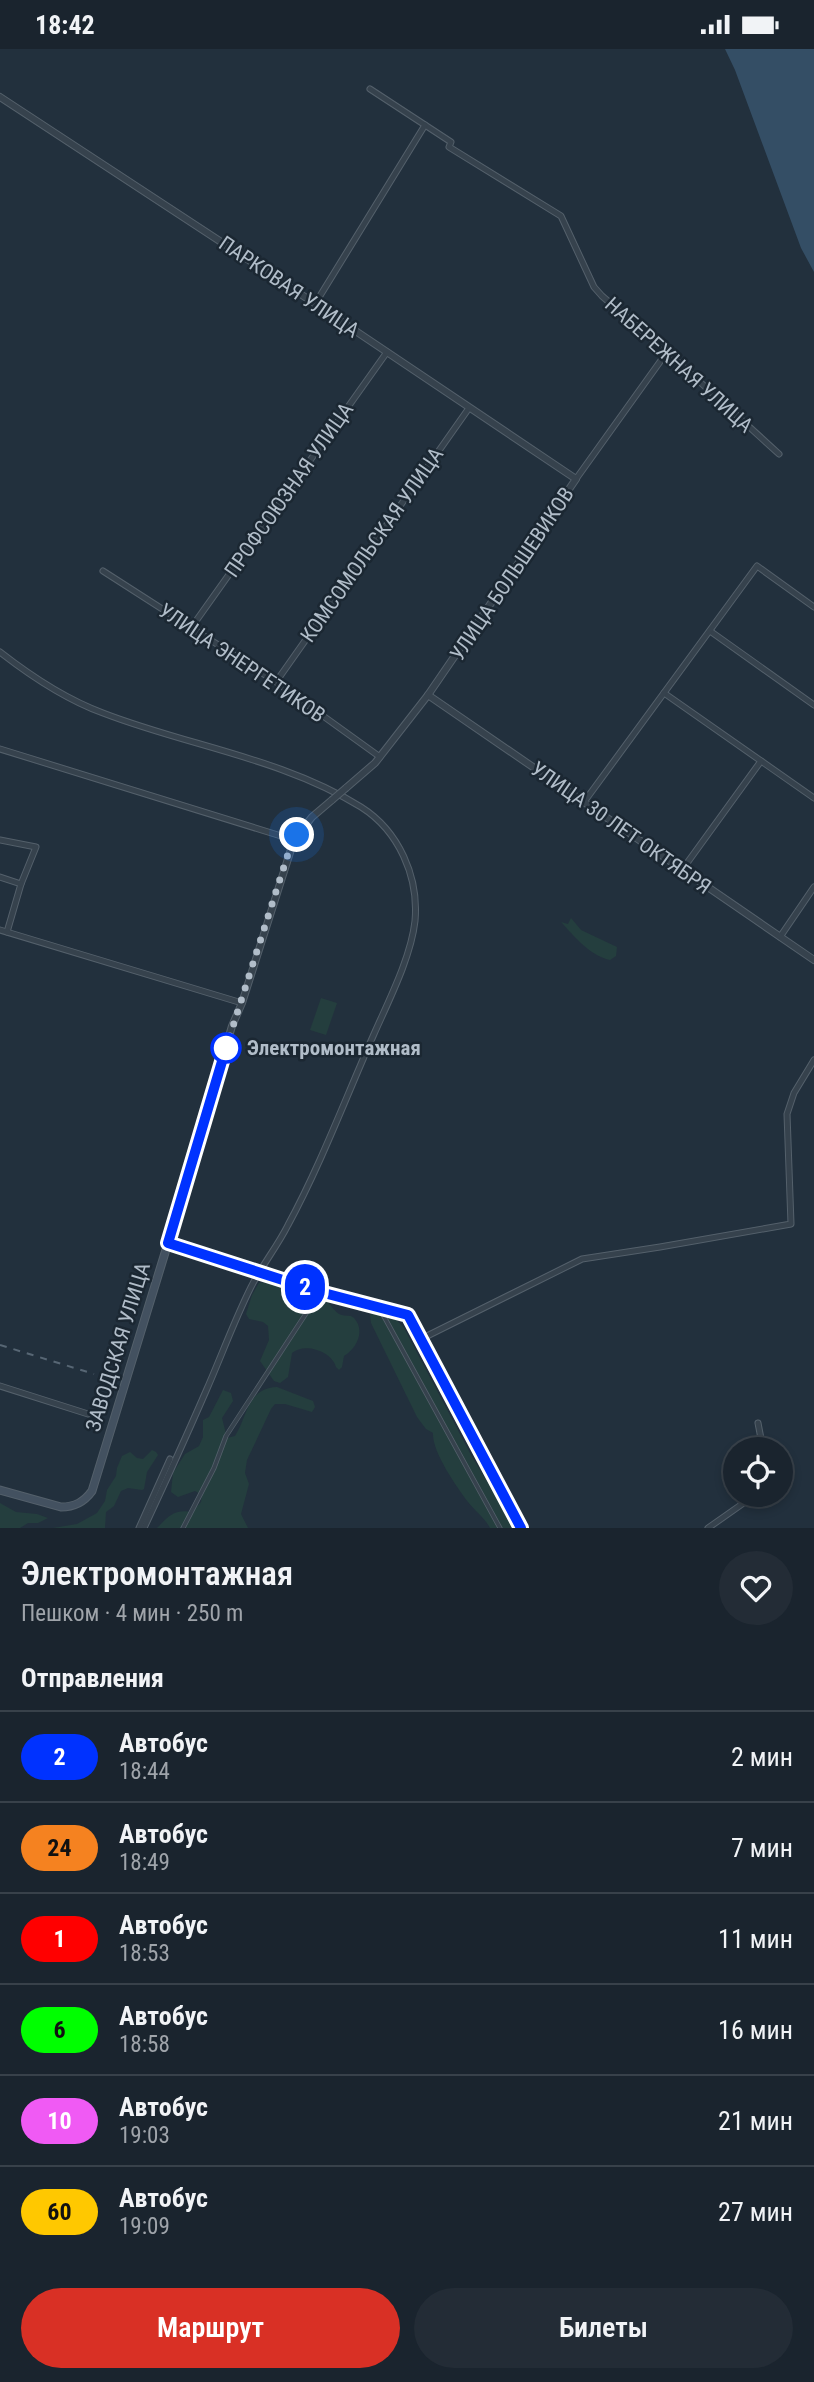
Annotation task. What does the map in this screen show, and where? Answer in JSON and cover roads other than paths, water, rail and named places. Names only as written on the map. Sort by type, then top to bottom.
[{"type":"main road","points":[[168,1243],[320,1292],[408,1315],[521,1528]]},
{"type":"main road","name":"ЗАВОДСКАЯ УЛИЦА","points":[[0,1490],[55,1506],[71,1507],[88,1497],[95,1483],[168,1243]]},
{"type":"street","name":"НАБЕРЕЖНАЯ УЛИЦА","points":[[370,89],[452,142],[449,147],[561,216],[594,287],[779,454]]},
{"type":"street","name":"ПАРКОВАЯ УЛИЦА","points":[[0,97],[576,479]]},
{"type":"street","points":[[315,304],[425,125]]},
{"type":"street","name":"ПРОФСОЮЗНАЯ УЛИЦА","points":[[191,628],[387,352]]},
{"type":"street","name":"УЛИЦА БОЛЬШЕВИКОВ","points":[[332,800],[380,757],[428,695],[667,352]]},
{"type":"street","name":"КОМСОМОЛЬСКАЯ УЛИЦА","points":[[276,682],[469,408]]},
{"type":"street","points":[[584,802],[757,566],[814,607]]},
{"type":"street","name":"УЛИЦА ЭНЕРГЕТИКОВ","points":[[103,571],[276,682],[380,757]]},
{"type":"street","points":[[710,631],[814,705]]},
{"type":"street","points":[[0,652],[48,686],[88,707],[278,768],[354,803],[374,816],[394,838],[408,866],[414,889],[412,938],[383,1013],[288,1226],[248,1293],[178,1457],[141,1528]]},
{"type":"street","points":[[664,693],[814,798]]},
{"type":"street","name":"УЛИЦА 30 ЛЕТ ОКТЯБРЯ","points":[[428,695],[814,960]]},
{"type":"street","points":[[0,750],[294,840]]},
{"type":"street","points":[[682,870],[761,761]]},
{"type":"street","name":"ЗАВОДСКАЯ УЛИЦА","points":[[168,1243],[232,1026],[242,1003],[294,840],[312,817],[332,800]]},
{"type":"street","points":[[0,839],[36,847],[7,932]]},
{"type":"street","points":[[0,877],[22,884]]},
{"type":"street","points":[[780,937],[814,887]]},
{"type":"street","points":[[0,930],[242,1003]]},
{"type":"street","points":[[421,1339],[582,1259],[791,1224],[787,1114],[794,1093],[814,1060]]},
{"type":"street","points":[[183,1528],[214,1468],[226,1436],[320,1292]]},
{"type":"street","points":[[380,1309],[500,1528]]},
{"type":"street","points":[[0,1386],[88,1414]]},
{"type":"street","points":[[758,1423],[761,1437]]},
{"type":"street","points":[[141,1528],[170,1459]]},
{"type":"street","points":[[708,1528],[738,1507]]},
{"type":"water","points":[[725,49],[814,49],[814,272],[801,248]]},
{"type":"railway","points":[[0,1345],[94,1374]]},
{"type":"place","name":"Электромонтажная","points":[[226,1048]]}]
